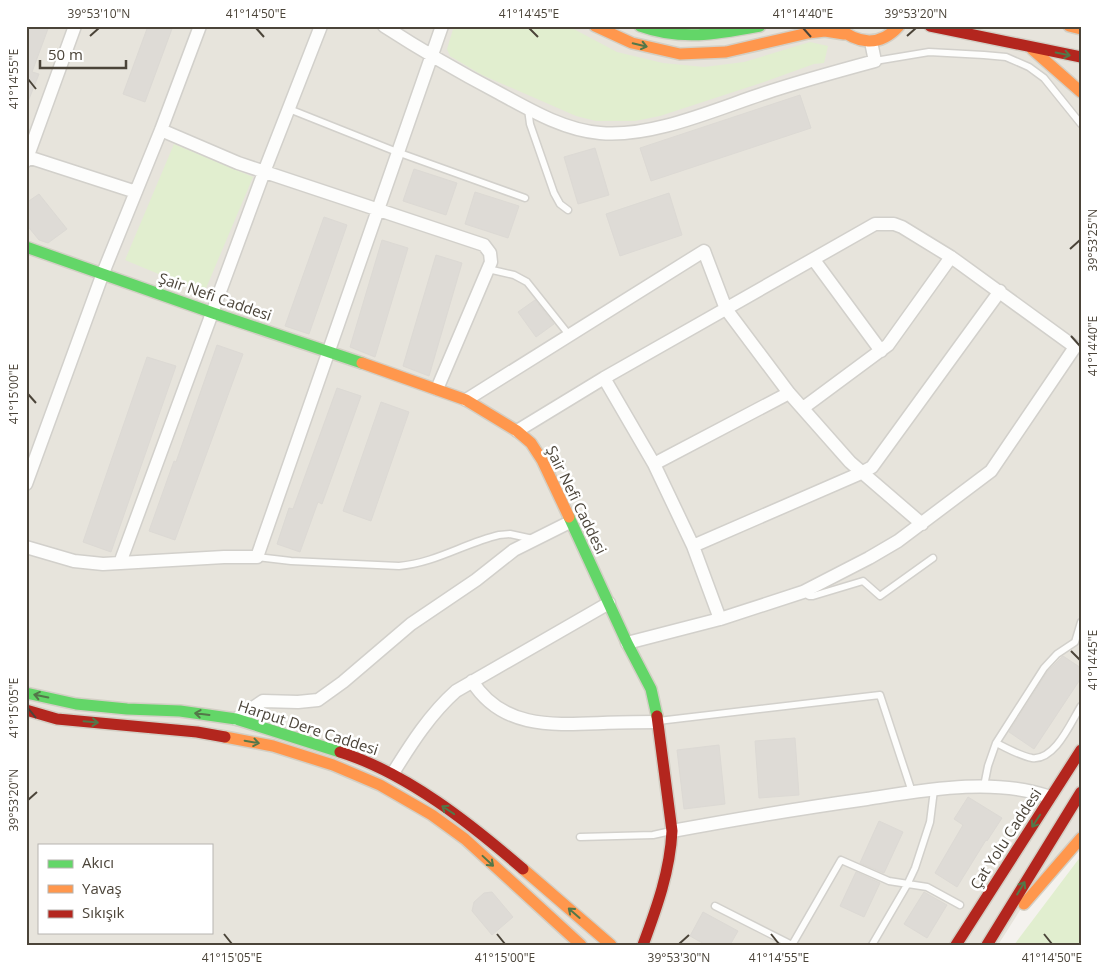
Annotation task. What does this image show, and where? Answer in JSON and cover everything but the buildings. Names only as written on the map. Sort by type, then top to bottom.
[{"type":"main road","points":[[595,26],[632,43],[680,54],[726,52],[781,38],[840,30],[857,40],[871,42],[910,28]]},
{"type":"main road","points":[[640,26],[679,36],[709,36],[760,26]]},
{"type":"main road","points":[[930,26],[1081,57]]},
{"type":"main road","points":[[1069,26],[1081,28]]},
{"type":"main road","points":[[1029,46],[1081,92]]},
{"type":"main road","name":"Şair Nefi Caddesi","points":[[26,247],[213,313],[328,350],[466,400],[517,431],[538,452],[650,688],[656,706],[672,831],[669,870],[643,945]]},
{"type":"main road","name":"Harput Dere Caddesi","points":[[26,694],[76,704],[180,712],[236,719],[354,756],[393,773],[478,830],[611,945]]},
{"type":"main road","name":"Harput Dere Caddesi","points":[[26,710],[57,719],[197,732],[273,746],[341,768],[380,785],[432,815],[464,839],[581,945]]},
{"type":"main road","name":"Çat Yolu Caddesi","points":[[956,945],[1081,750]]},
{"type":"main road","points":[[988,945],[1081,792]]},
{"type":"main road","points":[[988,945],[1081,838]]},
{"type":"street","points":[[75,26],[30,141],[27,159],[136,192]]},
{"type":"street","points":[[26,484],[103,273],[161,130],[200,26]]},
{"type":"street","points":[[120,563],[264,172],[321,26]]},
{"type":"street","points":[[384,26],[430,56],[557,122],[578,129],[600,133],[623,134],[643,131],[688,119],[805,79],[875,62],[871,42]]},
{"type":"street","points":[[26,548],[74,561],[95,564],[257,557],[442,26]]},
{"type":"street","points":[[161,130],[238,163],[484,244],[488,248],[491,258],[488,268],[437,389]]},
{"type":"street","points":[[517,431],[604,378],[875,224],[894,224],[902,227],[951,257],[1078,349],[991,471],[898,541],[803,592],[720,619],[627,643]]},
{"type":"street","points":[[466,400],[704,251],[726,310],[789,393],[861,473],[922,524]]},
{"type":"street","points":[[803,408],[881,352],[893,340],[951,257]]},
{"type":"street","points":[[814,260],[881,352]]},
{"type":"street","points":[[693,546],[861,473],[876,463],[1000,291]]},
{"type":"street","points":[[604,378],[654,464],[693,546],[720,619]]},
{"type":"street","points":[[654,464],[789,393]]},
{"type":"street","points":[[236,719],[263,701],[298,702],[318,700],[343,682],[412,624],[476,580],[514,550],[570,522]]},
{"type":"street","points":[[393,773],[411,744],[444,702],[472,681],[609,603]]},
{"type":"street","points":[[472,681],[485,698],[498,709],[527,721],[567,724],[658,722]]},
{"type":"street","points":[[672,831],[798,808],[934,790],[984,786],[1026,790],[1050,797]]},
{"type":"lane","points":[[1006,57],[1008,42]]},
{"type":"lane","points":[[875,62],[929,52],[1006,57],[1029,67],[1044,78],[1081,124]]},
{"type":"lane","points":[[528,108],[530,124],[554,193],[560,204],[568,210]]},
{"type":"lane","points":[[289,109],[397,152],[525,198]]},
{"type":"lane","points":[[488,268],[514,275],[527,282],[570,336]]},
{"type":"lane","points":[[257,557],[291,561],[399,566],[432,560],[499,534],[510,534],[535,539]]},
{"type":"lane","points":[[803,592],[813,596],[864,581],[880,596],[933,558]]},
{"type":"lane","points":[[984,786],[988,766],[996,743],[1044,668],[1057,654],[1078,644],[1081,622]]},
{"type":"lane","points":[[658,722],[880,695],[912,792]]},
{"type":"lane","points":[[996,743],[1032,758],[1045,756],[1056,747],[1081,706]]},
{"type":"lane","points":[[872,945],[907,885],[930,822],[934,790]]},
{"type":"lane","points":[[580,836],[653,835],[672,831]]},
{"type":"lane","points":[[715,906],[792,945],[840,860],[889,881],[927,887],[960,905]]},
{"type":"shaded area","points":[[26,26],[1081,26],[1081,843],[1024,904],[998,945],[26,945]]},
{"type":"green space","points":[[454,26],[568,26],[617,52],[663,63],[704,67],[744,62],[810,42],[828,46],[824,63],[814,64],[660,116],[635,121],[596,121],[576,116],[482,75],[450,56],[447,49]]},
{"type":"green space","points":[[174,144],[253,177],[204,293],[125,260]]},
{"type":"green space","points":[[1081,856],[1081,945],[1014,945]]},
{"type":"traffic: fast","points":[[640,26],[655,31],[685,35],[700,35],[760,26]]},
{"type":"traffic: fast","points":[[26,247],[362,363]]},
{"type":"traffic: fast","points":[[569,517],[627,643],[651,689],[657,716]]},
{"type":"traffic: fast","points":[[26,693],[76,704],[127,709],[180,711],[236,719],[340,752]]},
{"type":"traffic: slow","points":[[595,26],[632,43],[680,54],[726,52],[808,33],[825,31],[844,34]]},
{"type":"traffic: slow","points":[[836,26],[852,37],[868,41],[884,38],[899,26]]},
{"type":"traffic: slow","points":[[1069,26],[1081,29]]},
{"type":"traffic: slow","points":[[1032,49],[1081,92]]},
{"type":"traffic: slow","points":[[362,363],[466,400],[517,431],[531,443],[542,460],[569,517]]},
{"type":"traffic: slow","points":[[225,737],[273,746],[333,765],[380,785],[432,815],[465,839],[581,945]]},
{"type":"traffic: slow","points":[[1024,904],[1081,838]]},
{"type":"traffic: slow","points":[[523,869],[611,945]]},
{"type":"traffic: jam","points":[[930,26],[1081,57]]},
{"type":"traffic: jam","points":[[26,710],[57,719],[197,732],[225,737]]},
{"type":"traffic: jam","points":[[643,945],[666,875],[672,831],[657,716]]},
{"type":"traffic: jam","points":[[956,945],[1081,750]]},
{"type":"traffic: jam","points":[[340,752],[365,761],[414,786],[460,818],[523,869]]},
{"type":"traffic: jam","points":[[987,945],[1081,792]]}]
